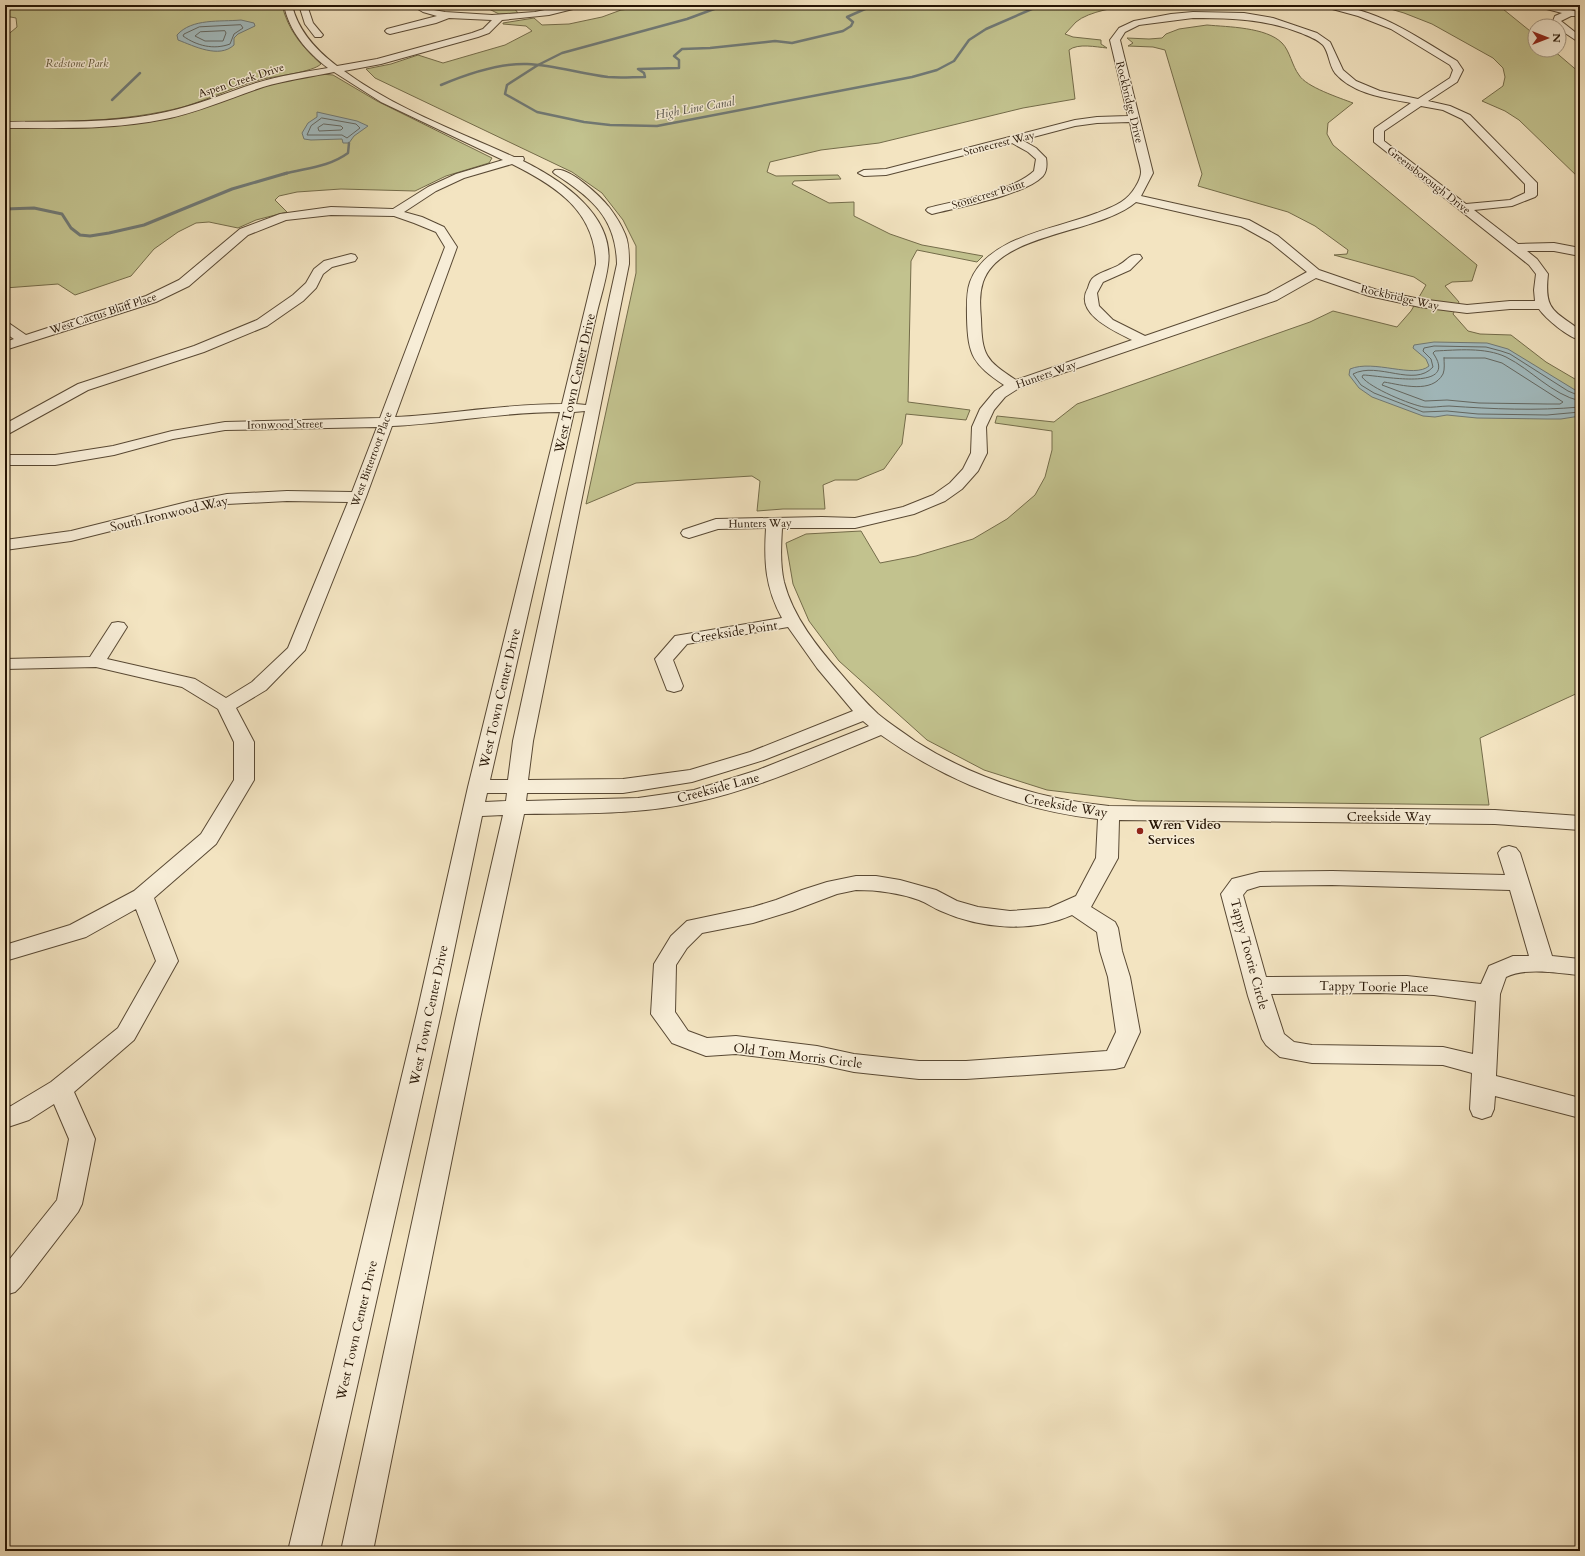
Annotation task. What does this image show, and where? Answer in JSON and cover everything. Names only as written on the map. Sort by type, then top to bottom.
[{"type":"street","name":"West Town Center Drive","points":[[288,5],[297,31],[312,50],[521,159],[570,179],[592,196],[603,207],[614,222],[622,244],[624,257],[524,741],[514,808],[466,1027],[357,1551]]},
{"type":"street","points":[[303,5],[309,24],[322,41]]},
{"type":"street","points":[[415,5],[429,11],[447,15],[499,18],[539,14],[563,10],[578,5]]},
{"type":"street","name":"Greensborough Drive","points":[[1328,5],[1361,14],[1394,27],[1454,63],[1458,70],[1454,80],[1387,123],[1379,130],[1379,142],[1533,262],[1542,274],[1541,296],[1543,305]]},
{"type":"street","points":[[1542,5],[1580,16]]},
{"type":"street","name":"Rockbridge Drive","points":[[1014,385],[985,366],[978,355],[975,344],[973,295],[976,283],[984,269],[1001,253],[1027,239],[1097,218],[1121,207],[1133,198],[1143,185],[1147,174],[1115,40],[1122,30],[1137,22],[1171,16],[1192,10],[1273,21],[1314,35],[1326,44],[1339,71],[1353,83],[1377,93],[1446,108],[1466,117],[1531,183],[1531,195],[1512,203],[1464,208]]},
{"type":"street","points":[[1569,13],[1558,18],[1558,22],[1580,40]]},
{"type":"street","points":[[390,31],[433,21],[447,15]]},
{"type":"street","name":"Aspen Creek Drive","points":[[5,125],[108,124],[134,121],[193,109],[260,85],[290,77],[341,65],[378,62],[475,35],[486,31],[499,18]]},
{"type":"street","name":"Stonecrest Way","points":[[864,173],[886,172],[1075,123],[1097,120],[1135,119]]},
{"type":"street","name":"Stonecrest Point","points":[[932,210],[1020,186],[1038,174],[1042,167],[1041,158],[1032,150],[1013,139]]},
{"type":"street","name":"West Town Center Drive","points":[[304,1551],[428,1020],[478,787],[602,264],[603,250],[600,237],[589,217],[571,196],[521,159]]},
{"type":"street","points":[[395,213],[432,189],[460,176],[521,159]]},
{"type":"street","name":"Rockbridge Way","points":[[1133,198],[1214,215],[1244,223],[1274,239],[1315,273],[1374,293],[1432,305],[1467,309],[1510,305],[1543,305]]},
{"type":"street","name":"West Cactus Bluff Place","points":[[5,346],[151,298],[178,286],[184,283],[213,256],[244,232],[284,217],[332,211],[395,213]]},
{"type":"street","name":"West Bitterroot Place","points":[[226,706],[259,686],[296,650],[358,497],[451,247],[440,230],[418,220],[395,213]]},
{"type":"street","points":[[1515,248],[1554,247],[1580,252]]},
{"type":"street","points":[[5,430],[90,384],[199,349],[262,323],[298,298],[311,285],[318,272],[328,264],[351,258]]},
{"type":"street","points":[[1136,258],[1126,266],[1098,280],[1091,293],[1093,307],[1108,323],[1142,340]]},
{"type":"street","name":"Hunters Way","points":[[689,533],[716,524],[822,522],[855,523],[908,511],[939,498],[956,486],[970,471],[979,453],[979,427],[987,409],[1000,394],[1014,385],[1142,340],[1272,297],[1315,273]]},
{"type":"street","points":[[1543,305],[1580,336]]},
{"type":"street","points":[[5,327],[23,339]]},
{"type":"street","name":"Ironwood Street","points":[[5,460],[55,460],[114,450],[172,435],[225,426],[385,422],[443,418],[501,410],[539,408],[593,409]]},
{"type":"street","name":"South Ironwood Way","points":[[5,545],[72,536],[191,506],[227,499],[287,496],[358,497]]},
{"type":"street","name":"Creekside Way","points":[[774,524],[773,560],[778,589],[794,621],[815,655],[865,713],[883,727],[921,753],[955,772],[996,790],[1044,803],[1089,812],[1495,817],[1580,823]]},
{"type":"street","name":"Creekside Point","points":[[674,686],[664,659],[681,640],[794,621]]},
{"type":"street","points":[[96,662],[118,627]]},
{"type":"street","points":[[5,664],[96,662],[188,683],[226,706],[244,742],[244,780],[209,839],[142,896],[78,930],[5,953]]},
{"type":"street","name":"Creekside Lane","points":[[478,787],[518,788],[623,786],[692,776],[757,756],[865,713]]},
{"type":"street","name":"Creekside Lane","points":[[473,809],[638,805],[695,796],[765,775],[883,727]]},
{"type":"street","name":"Old Tom Morris Circle","points":[[1074,906],[1107,928],[1119,977],[1128,1032],[1115,1060],[966,1070],[919,1070],[854,1063],[818,1055],[736,1045],[706,1047],[680,1037],[663,1014],[665,964],[679,942],[695,927],[753,915],[784,906],[810,895],[835,887],[856,883],[876,883],[900,887],[928,895],[949,906],[978,915],[1010,919],[1052,915],[1074,906],[1084,901],[1106,858],[1109,813]]},
{"type":"street","points":[[1509,853],[1543,964]]},
{"type":"street","name":"Tappy Toorie Circle","points":[[1518,882],[1332,878],[1260,879],[1240,884],[1232,894],[1260,996],[1274,1039],[1288,1050],[1312,1054],[1443,1056],[1484,1075],[1580,1108]]},
{"type":"street","points":[[5,1118],[20,1113],[60,1089],[126,1034],[167,961],[142,896]]},
{"type":"street","points":[[1482,1109],[1488,994],[1497,972],[1513,964],[1543,964],[1580,967]]},
{"type":"street","name":"Tappy Toorie Place","points":[[1258,987],[1269,985],[1384,985],[1445,988],[1488,994]]},
{"type":"street","points":[[5,1283],[11,1278],[69,1204],[82,1139],[60,1089]]},
{"type":"green space","name":"Redstone Park","points":[[5,5],[282,5],[288,22],[297,38],[321,64],[311,69],[253,82],[193,104],[161,112],[139,116],[95,120],[5,122],[5,37],[17,27],[16,18],[5,16]]},
{"type":"green space","points":[[474,5],[521,5],[514,8],[518,13],[499,14],[483,6]]},
{"type":"green space","points":[[664,5],[1135,5],[1104,10],[1088,15],[1076,22],[1065,34],[1073,37],[1101,40],[1101,44],[1107,48],[1082,46],[1069,50],[1075,99],[1023,108],[879,143],[821,150],[770,162],[767,172],[776,176],[838,175],[841,179],[794,181],[792,184],[829,203],[854,202],[854,216],[890,234],[922,245],[983,256],[977,262],[917,250],[911,261],[908,402],[970,410],[966,420],[906,414],[902,444],[884,469],[857,480],[835,480],[823,485],[825,509],[783,509],[757,511],[760,481],[752,476],[636,483],[586,504],[636,273],[636,246],[623,220],[602,193],[572,172],[375,78],[366,69],[391,64],[418,55],[443,63],[505,45],[532,31],[526,26],[503,23],[534,18],[542,25],[569,24],[602,17],[621,10]]},
{"type":"green space","points":[[1377,5],[1498,5],[1527,29],[1527,58],[1562,58],[1580,73],[1580,179],[1519,120],[1505,111],[1482,101],[1503,86],[1505,77],[1503,68],[1493,58],[1432,24],[1404,13]]},
{"type":"green space","points":[[1207,25],[1236,27],[1257,31],[1275,38],[1285,46],[1299,75],[1309,84],[1324,92],[1353,103],[1328,123],[1327,134],[1333,145],[1477,265],[1472,281],[1452,282],[1445,286],[1459,302],[1453,314],[1468,331],[1480,334],[1511,335],[1546,362],[1580,382],[1580,692],[1480,738],[1489,805],[1138,801],[1047,790],[984,770],[927,740],[839,661],[809,621],[793,584],[786,543],[806,534],[861,531],[880,563],[916,556],[973,539],[1007,519],[1035,495],[1045,477],[1052,450],[1052,431],[995,423],[997,416],[1054,422],[1077,404],[1310,322],[1333,311],[1397,327],[1411,311],[1426,285],[1414,277],[1334,255],[1347,254],[1348,250],[1315,226],[1288,212],[1198,186],[1202,174],[1165,50],[1153,47],[1128,46],[1133,43],[1127,38],[1162,38],[1166,34],[1179,29]]},
{"type":"green space","points":[[320,74],[333,75],[377,101],[492,158],[489,163],[446,176],[415,191],[341,189],[297,192],[279,196],[275,200],[287,212],[256,220],[238,228],[209,222],[196,223],[178,232],[154,249],[131,276],[75,295],[58,284],[5,288],[5,128],[88,127],[158,119],[271,84]]},
{"type":"water","points":[[241,20],[254,23],[255,26],[238,34],[234,38],[234,45],[228,49],[221,51],[206,50],[178,40],[177,35],[190,26],[198,23]]},
{"type":"water","points":[[317,112],[357,121],[368,126],[354,136],[349,143],[343,143],[342,139],[304,139],[302,133],[308,123],[317,117]]},
{"type":"water","points":[[1434,342],[1487,343],[1508,349],[1580,393],[1580,416],[1561,419],[1547,419],[1477,418],[1447,415],[1435,417],[1423,416],[1372,397],[1359,388],[1349,375],[1350,369],[1370,366],[1414,371],[1422,369],[1429,366],[1426,359],[1413,348],[1414,345]]},
{"type":"waterway","name":"High Line Canal","points":[[538,65],[562,53],[687,19],[725,5]]},
{"type":"waterway","points":[[538,65],[608,77],[645,77],[644,73],[638,69],[679,68],[679,60],[674,56],[682,49],[710,48],[775,41],[792,43],[843,31],[851,26],[853,22],[847,17],[874,5]]},
{"type":"waterway","name":"High Line Canal","points":[[538,65],[507,85],[505,94],[537,112],[584,122],[610,125],[657,126],[912,77],[937,70],[954,61],[969,40],[986,29],[1041,5]]},
{"type":"waterway","points":[[441,85],[494,67],[516,64],[538,65]]},
{"type":"waterway","points":[[112,100],[140,73]]},
{"type":"waterway","points":[[284,174],[325,164],[341,158],[348,153],[349,143]]},
{"type":"waterway","points":[[5,209],[34,208],[62,214],[71,228],[80,235],[90,236],[144,225],[232,189],[287,173]]},
{"type":"place","name":"Wren Video Services","points":[[1140,831]]}]
